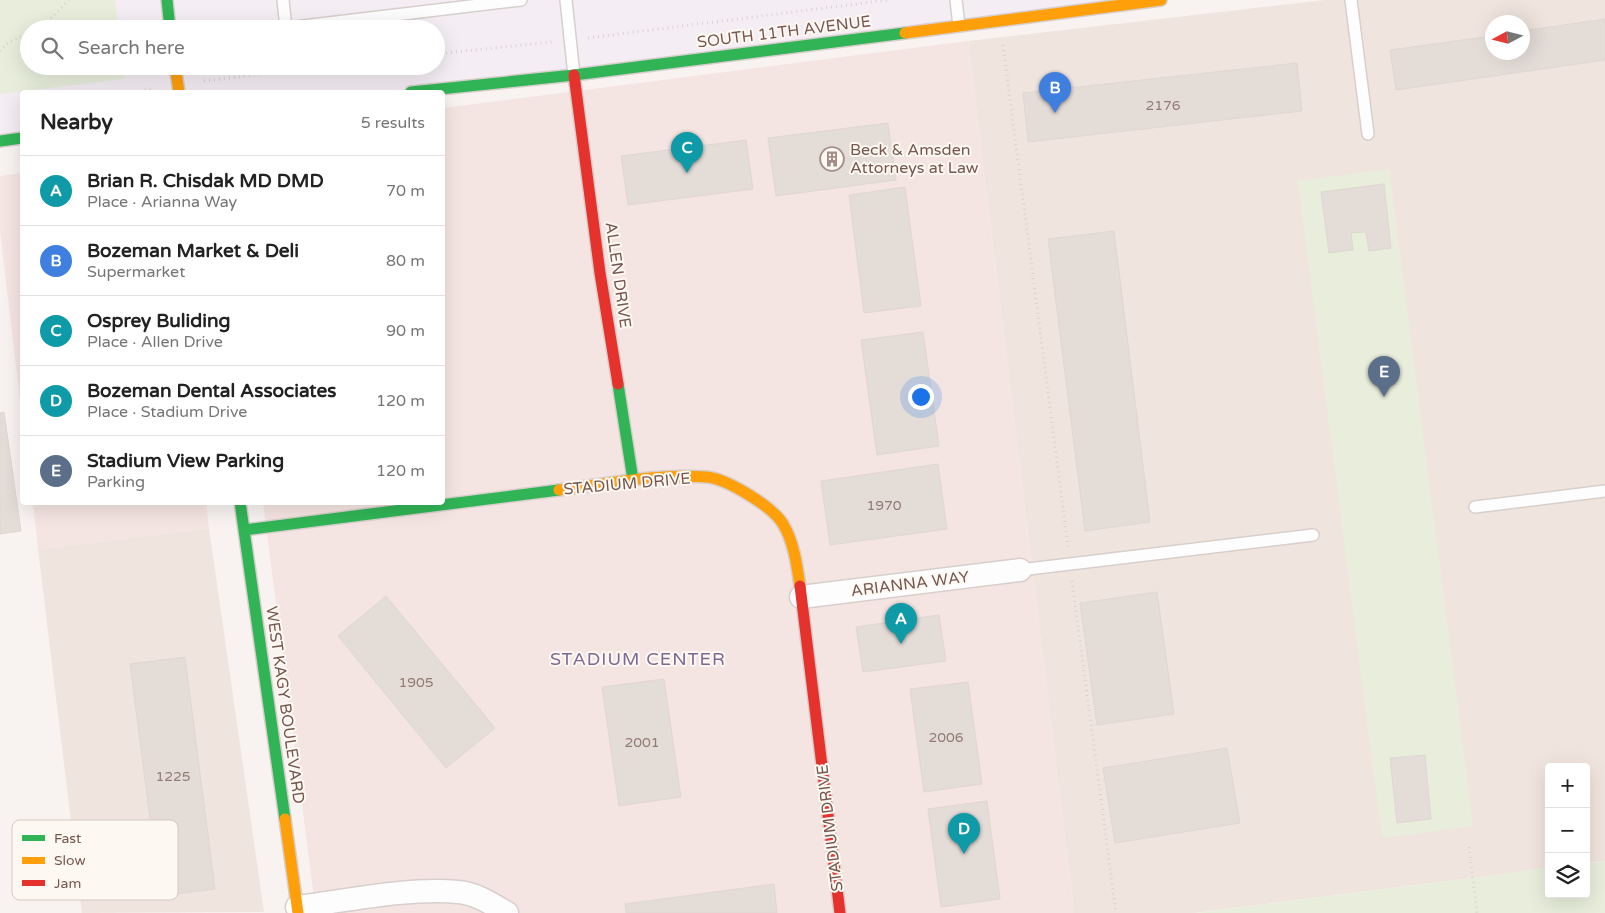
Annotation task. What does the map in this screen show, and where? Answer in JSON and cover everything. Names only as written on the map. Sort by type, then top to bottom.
[{"type":"street","points":[[167,0],[169,20]]},
{"type":"street","name":"SOUTH 11TH AVENUE","points":[[430,90],[574,75],[1161,0]]},
{"type":"street","points":[[176,75],[178,89]]},
{"type":"street","name":"ALLEN DRIVE","points":[[574,75],[600,273],[633,480]]},
{"type":"street","points":[[0,141],[20,138]]},
{"type":"street","name":"STADIUM DRIVE","points":[[445,504],[661,477],[709,478],[753,496],[783,524],[796,557],[840,913]]},
{"type":"street","name":"WEST KAGY BOULEVARD","points":[[240,505],[297,910]]},
{"type":"street","name":"STADIUM DRIVE","points":[[244,530],[438,505]]},
{"type":"street","name":"ARIANNA WAY","points":[[801,598],[1020,570]]},
{"type":"street","points":[[297,910],[408,893],[459,892],[486,901],[507,913]]},
{"type":"lane","points":[[283,0],[285,20]]},
{"type":"lane","points":[[353,20],[521,0]]},
{"type":"lane","points":[[566,0],[574,75]]},
{"type":"lane","points":[[956,0],[959,26]]},
{"type":"lane","points":[[1351,0],[1368,134]]},
{"type":"lane","points":[[1475,507],[1605,491]]},
{"type":"lane","points":[[1020,570],[1313,535]]},
{"type":"path","points":[[49,20],[69,0]]},
{"type":"path","points":[[445,53],[570,40],[888,0]]},
{"type":"path","points":[[999,21],[1116,913]]},
{"type":"path","points":[[0,51],[6,44],[20,37]]},
{"type":"path","points":[[142,90],[178,89],[267,75]]},
{"type":"path","points":[[1469,847],[1477,913]]},
{"type":"shaded area","points":[[0,0],[1139,0],[395,90],[20,90],[20,136],[0,139]]},
{"type":"shaded area","points":[[1325,0],[1605,0],[1605,861],[1590,863],[1590,763],[1545,763],[1545,869],[1195,913],[1074,913],[968,41]]},
{"type":"shaded area","name":"STADIUM CENTER","points":[[968,41],[1074,913],[316,913],[263,505],[445,505],[445,108]]},
{"type":"shaded area","points":[[20,173],[20,400],[0,231],[0,176]]},
{"type":"shaded area","points":[[33,505],[206,505],[209,528],[38,549]]},
{"type":"shaded area","points":[[209,528],[264,912],[82,913],[80,900],[178,900],[178,820],[71,820],[38,549]]},
{"type":"green space","points":[[0,0],[115,0],[117,20],[20,20],[20,75],[124,75],[124,79],[20,90],[20,92],[0,94]]},
{"type":"green space","points":[[1389,169],[1473,826],[1382,838],[1298,181]]},
{"type":"green space","points":[[1605,861],[1605,913],[1197,913],[1545,869],[1545,898],[1590,898],[1590,863]]},
{"type":"building","points":[[1605,19],[1605,60],[1396,90],[1390,50],[1485,37],[1485,60],[1530,60],[1530,30]]},
{"type":"building","points":[[1297,63],[1302,111],[1028,142],[1023,93]]},
{"type":"building","name":"Beck & Amsden Attorneys at Law","points":[[888,123],[896,180],[776,196],[768,138]]},
{"type":"building","points":[[746,140],[753,189],[628,205],[621,156]]},
{"type":"building","points":[[1384,184],[1391,248],[1369,251],[1366,232],[1351,233],[1353,250],[1329,253],[1321,192]]},
{"type":"building","points":[[905,187],[921,306],[864,313],[849,195]]},
{"type":"building","points":[[1114,231],[1150,522],[1085,531],[1048,239]]},
{"type":"building","points":[[923,332],[939,446],[877,455],[861,340]]},
{"type":"building","points":[[4,412],[21,531],[0,534],[0,413]]},
{"type":"building","points":[[938,464],[947,529],[830,545],[821,481]]},
{"type":"building","points":[[1157,592],[1174,714],[1097,725],[1080,603]]},
{"type":"building","points":[[386,596],[495,728],[446,768],[338,636]]},
{"type":"building","points":[[939,615],[946,661],[863,672],[856,627]]},
{"type":"building","points":[[185,657],[215,889],[178,894],[178,820],[150,820],[130,664]]},
{"type":"building","points":[[664,679],[681,797],[619,806],[602,687]]},
{"type":"building","points":[[968,682],[982,784],[924,792],[910,689]]},
{"type":"building","points":[[1227,748],[1240,823],[1115,843],[1103,768]]},
{"type":"building","points":[[1425,755],[1431,819],[1397,823],[1390,758]]},
{"type":"building","points":[[987,801],[1000,899],[941,907],[928,809]]},
{"type":"building","points":[[774,884],[777,913],[626,913],[625,904]]},
{"type":"traffic: fast","points":[[167,0],[169,20]]},
{"type":"traffic: fast","points":[[430,90],[574,75],[905,33]]},
{"type":"traffic: fast","points":[[0,141],[20,138]]},
{"type":"traffic: fast","points":[[618,384],[633,480]]},
{"type":"traffic: fast","points":[[445,504],[559,490]]},
{"type":"traffic: fast","points":[[240,505],[285,819]]},
{"type":"traffic: fast","points":[[244,530],[441,505]]},
{"type":"traffic: slow","points":[[905,33],[1161,0]]},
{"type":"traffic: slow","points":[[176,75],[179,90]]},
{"type":"traffic: slow","points":[[559,490],[670,476],[716,479],[748,494],[769,509],[783,524],[792,546],[800,586]]},
{"type":"traffic: slow","points":[[285,819],[298,913]]},
{"type":"traffic: jam","points":[[574,75],[600,273],[618,384]]},
{"type":"traffic: jam","points":[[800,586],[840,913]]},
{"type":"place","name":"Bozeman Market & Deli","points":[[1055,113]]},
{"type":"place","name":"Beck & Amsden Attorneys at Law","points":[[832,159]]},
{"type":"place","name":"Osprey Buliding","points":[[687,173]]},
{"type":"place","name":"Stadium View Parking","points":[[1384,397]]},
{"type":"place","name":"Brian R. Chisdak MD DMD","points":[[901,644]]},
{"type":"place","name":"Bozeman Dental Associates","points":[[964,854]]},
{"type":"district","name":"STADIUM CENTER","points":[[638,659]]}]
